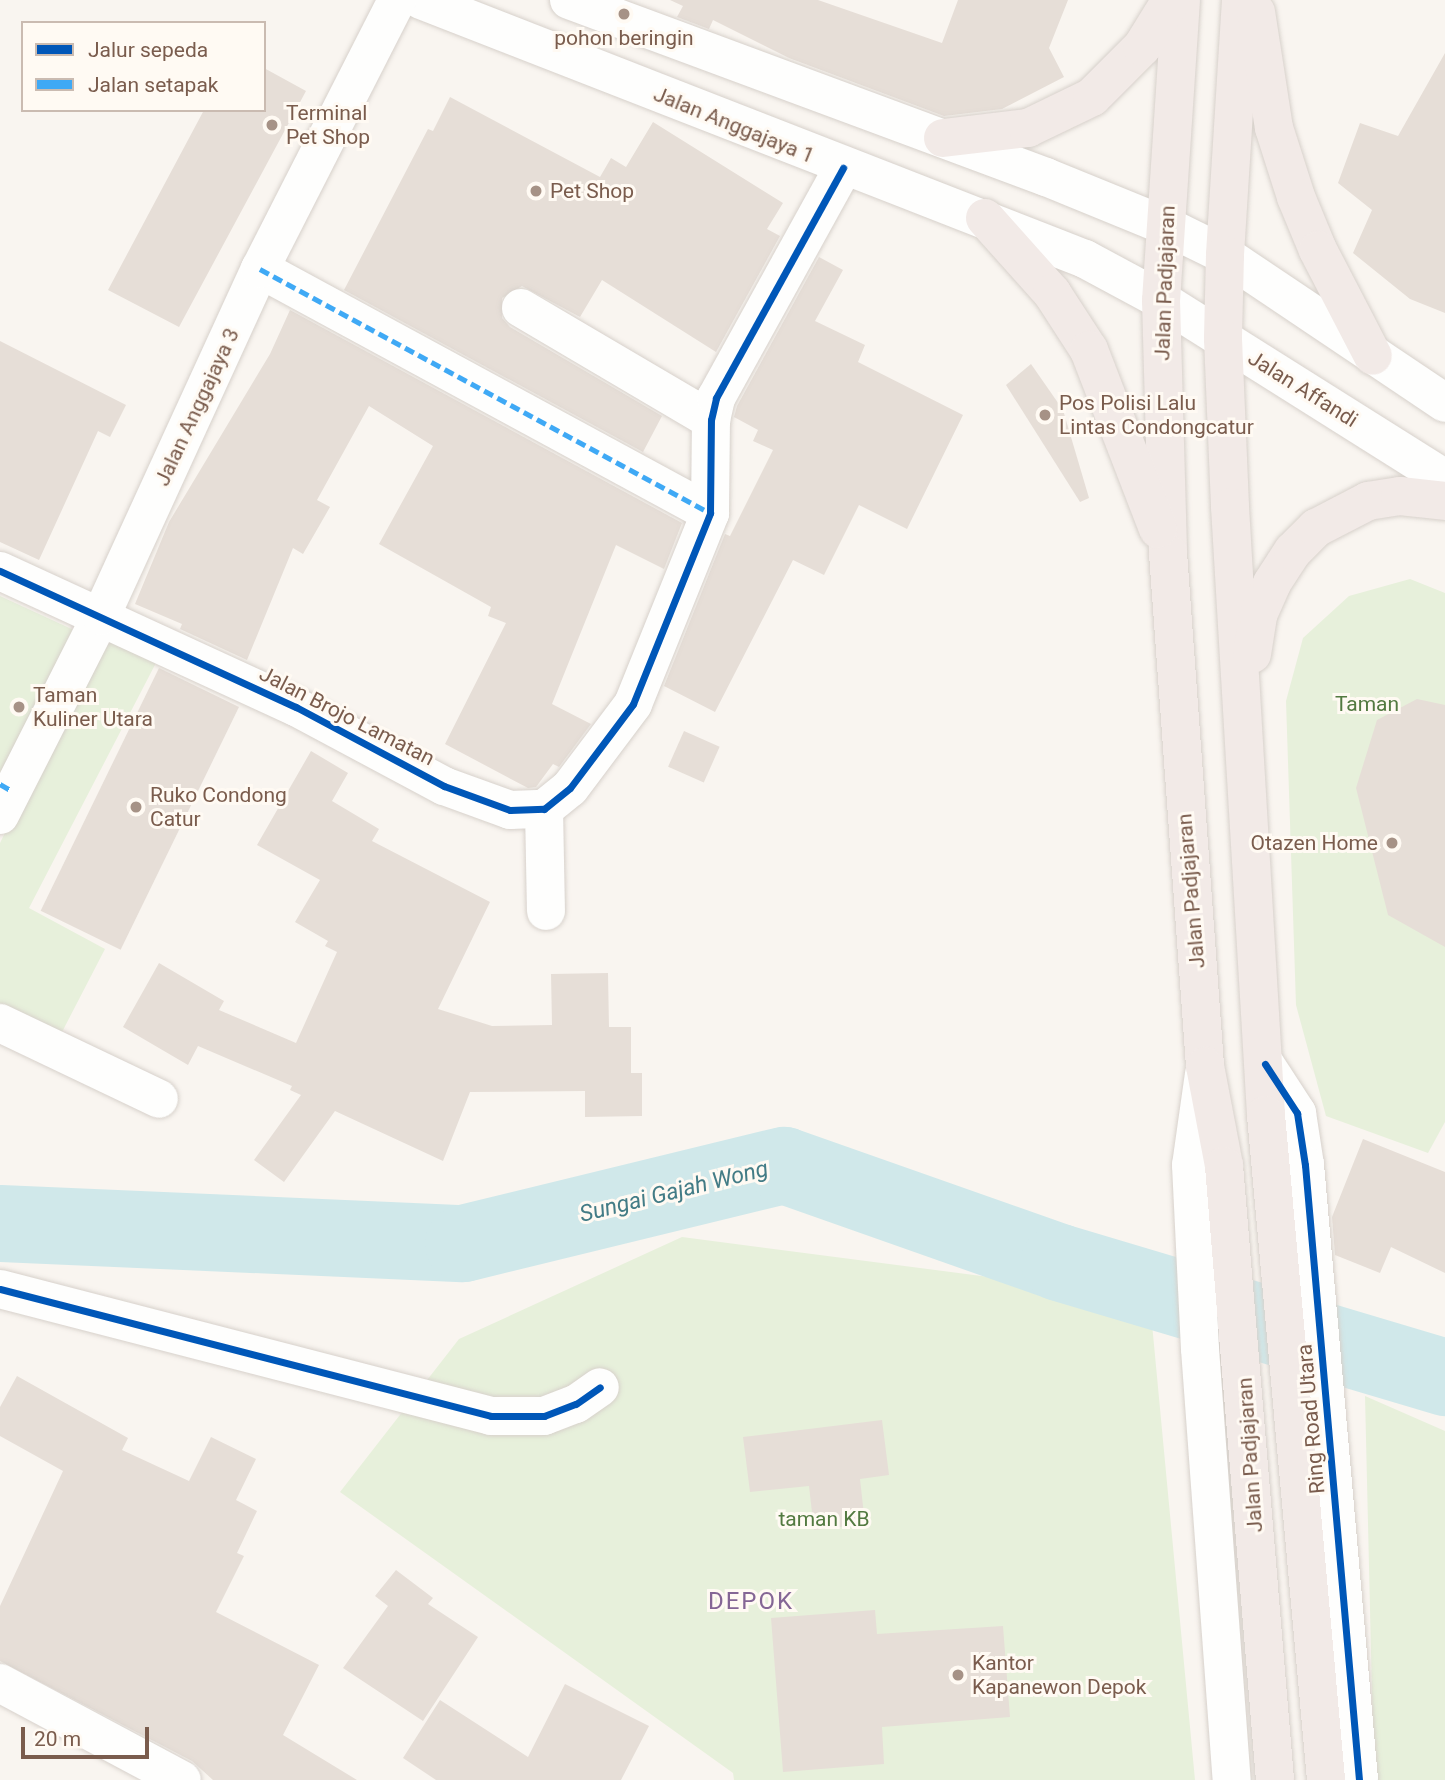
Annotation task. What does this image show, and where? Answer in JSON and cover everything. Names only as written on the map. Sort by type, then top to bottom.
[{"type":"highway","points":[[943,138],[1028,128],[1092,97],[1142,47],[1171,0]]},
{"type":"highway","name":"Jalan Padjajaran","points":[[1181,0],[1161,300],[1168,553],[1205,1066],[1208,1166],[1242,1358],[1275,1780]]},
{"type":"highway","points":[[1241,0],[1225,255],[1223,339],[1265,1064],[1288,1170],[1307,1360],[1326,1780]]},
{"type":"highway","points":[[1254,0],[1274,128],[1296,197],[1318,250],[1373,356]]},
{"type":"highway","points":[[985,218],[1052,293],[1090,350],[1168,553]]},
{"type":"highway","points":[[1243,708],[1258,615],[1293,551],[1315,528],[1368,501],[1400,496],[1445,501]]},
{"type":"highway","points":[[1198,978],[1260,979]]},
{"type":"street","name":"Jalan Anggajaya 3","points":[[4,797],[101,616],[260,269],[397,0]]},
{"type":"street","name":"Jalan Anggajaya 1","points":[[421,0],[843,168],[985,218],[1085,259],[1161,300]]},
{"type":"street","points":[[569,0],[641,14],[1166,226],[1225,255],[1445,403]]},
{"type":"street","points":[[547,911],[544,809],[570,788],[633,704],[710,513],[711,420],[716,398],[843,168]]},
{"type":"street","points":[[260,269],[710,513]]},
{"type":"street","name":"Jalan Affandi","points":[[1161,300],[1445,479]]},
{"type":"street","points":[[521,308],[711,420]]},
{"type":"street","name":"Jalan Brojo Lamatan","points":[[0,571],[296,708],[444,786],[510,810],[544,809]]},
{"type":"street","points":[[0,1023],[159,1099]]},
{"type":"street","points":[[1208,1166],[1200,1349],[1232,1780]]},
{"type":"street","points":[[0,1289],[491,1416],[544,1416],[576,1404],[600,1387]]},
{"type":"street","name":"Ring Road Utara","points":[[1307,1360],[1359,1780]]},
{"type":"street","points":[[0,1682],[182,1780]]},
{"type":"green space","name":"Taman","points":[[1410,579],[1445,593],[1445,1122],[1428,1153],[1326,1116],[1296,1005],[1286,701],[1303,638],[1349,596]]},
{"type":"green space","name":"Taman Kuliner Utara","points":[[0,596],[76,631],[0,783]]},
{"type":"green space","points":[[104,633],[158,659],[29,908],[105,949],[47,1061],[0,1037],[0,843]]},
{"type":"green space","name":"taman KB","points":[[682,1237],[1089,1290],[1151,1313],[1195,1780],[734,1780],[733,1773],[340,1492],[459,1339]]},
{"type":"green space","points":[[1365,1396],[1445,1431],[1445,1780],[1374,1780]]},
{"type":"building","points":[[670,0],[818,0],[942,43],[958,0],[1068,0],[1049,48],[1064,77],[1002,109],[944,116],[789,58],[713,20],[709,29],[677,17],[683,6]]},
{"type":"building","points":[[1445,53],[1445,313],[1410,299],[1353,253],[1372,210],[1338,183],[1360,123],[1398,136]]},
{"type":"building","points":[[266,69],[306,91],[179,327],[108,290],[203,112],[266,112]]},
{"type":"building","points":[[450,97],[600,177],[611,158],[626,167],[653,122],[783,203],[767,229],[780,236],[716,352],[602,280],[580,317],[522,286],[502,298],[502,318],[510,327],[662,416],[643,452],[344,290],[428,129],[433,131]]},
{"type":"building","points":[[819,257],[843,270],[815,321],[865,345],[858,362],[963,415],[907,529],[859,505],[824,575],[793,560],[715,712],[664,686],[725,534],[730,536],[773,450],[753,441],[758,430],[734,417],[737,406]]},
{"type":"building","points":[[290,310],[682,523],[664,569],[616,545],[552,704],[591,724],[559,767],[553,764],[536,787],[528,788],[445,744],[506,623],[488,616],[491,607],[379,544],[433,446],[369,406],[317,500],[330,507],[303,554],[293,548],[247,660],[180,629],[182,624],[135,604],[169,522],[270,354]]},
{"type":"building","points":[[0,341],[126,405],[110,437],[98,431],[39,560],[0,542]]},
{"type":"building","name":"Pos Polisi Lalu Lintas Condongcatur","points":[[1031,364],[1063,410],[1089,498],[1080,502],[1006,385]]},
{"type":"building","name":"Ruko Condong Catur","points":[[159,668],[239,707],[121,950],[41,911]]},
{"type":"building","name":"Otazen Home","points":[[1417,699],[1445,705],[1445,947],[1388,915],[1356,788],[1377,720]]},
{"type":"building","points":[[684,731],[720,747],[704,782],[668,767]]},
{"type":"building","points":[[311,751],[348,773],[332,801],[379,829],[372,841],[490,902],[438,1009],[492,1026],[552,1025],[551,974],[608,973],[609,1027],[631,1027],[631,1073],[642,1073],[642,1116],[585,1117],[585,1091],[470,1092],[443,1161],[335,1111],[284,1182],[254,1160],[301,1095],[290,1090],[292,1086],[198,1046],[188,1065],[123,1027],[159,963],[224,1001],[219,1010],[296,1043],[337,952],[325,946],[328,941],[295,922],[320,880],[257,845]]},
{"type":"building","points":[[1363,1139],[1445,1172],[1445,1273],[1391,1247],[1380,1273],[1335,1255],[1332,1217]]},
{"type":"building","points":[[17,1376],[128,1438],[122,1450],[189,1481],[211,1437],[256,1459],[236,1500],[257,1511],[237,1553],[244,1556],[216,1612],[319,1665],[283,1735],[357,1780],[213,1780],[192,1761],[0,1661],[0,1606],[63,1471],[0,1436],[0,1407]]},
{"type":"building","points":[[882,1420],[889,1475],[860,1479],[865,1524],[814,1530],[809,1486],[750,1492],[743,1437]]},
{"type":"building","points":[[396,1570],[433,1598],[428,1604],[478,1637],[423,1721],[343,1668],[388,1606],[375,1596]]},
{"type":"building","points":[[875,1610],[877,1634],[1003,1626],[1010,1717],[882,1727],[884,1764],[783,1772],[771,1618]]},
{"type":"building","points":[[565,1684],[649,1726],[621,1780],[436,1780],[403,1758],[440,1700],[528,1757]]},
{"type":"waterway","name":"Sungai Gajah Wong","points":[[0,1223],[463,1243],[784,1165],[1059,1262],[1445,1377]]},
{"type":"marked path","points":[[260,269],[710,513]]},
{"type":"marked path","points":[[0,784],[12,791]]},
{"type":"cycle path","points":[[0,571],[296,707],[444,786],[510,810],[544,809],[570,788],[633,704],[710,513],[711,420],[716,398],[843,168]]},
{"type":"cycle path","points":[[1265,1064],[1297,1113],[1305,1165],[1359,1780]]},
{"type":"cycle path","points":[[0,1289],[491,1416],[544,1416],[576,1404],[600,1387]]},
{"type":"place","name":"pohon beringin","points":[[624,14]]},
{"type":"place","name":"Terminal Pet Shop","points":[[272,125]]},
{"type":"place","name":"Pet Shop","points":[[536,191]]},
{"type":"place","name":"Pos Polisi Lalu Lintas Condongcatur","points":[[1045,415]]},
{"type":"place","name":"Taman Kuliner Utara","points":[[19,707]]},
{"type":"place","name":"Ruko Condong Catur","points":[[136,807]]},
{"type":"place","name":"Otazen Home","points":[[1392,843]]},
{"type":"place","name":"Kantor Kapanewon Depok","points":[[958,1675]]},
{"type":"district","name":"DEPOK","points":[[751,1602]]}]
